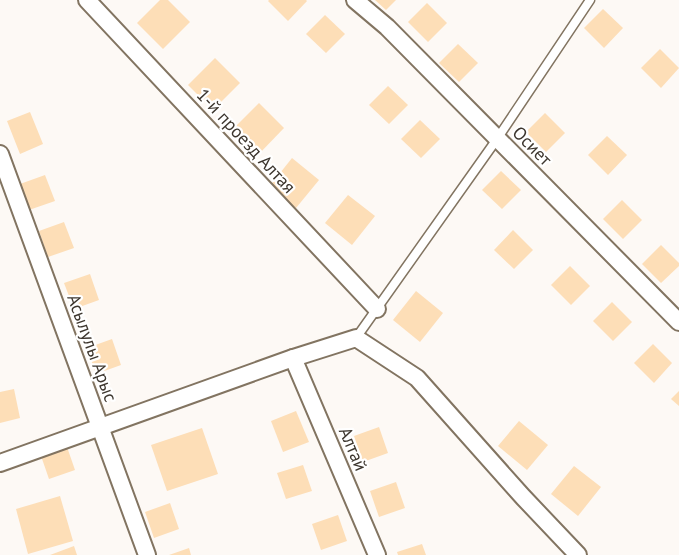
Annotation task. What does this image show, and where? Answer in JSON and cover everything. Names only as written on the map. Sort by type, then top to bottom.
[{"type":"street","name":"1-й проезд Алтая","points":[[87,0],[377,309]]},
{"type":"street","name":"Осиет","points":[[355,0],[387,27],[679,322]]},
{"type":"street","name":"Асылулы Арыс","points":[[0,154],[147,555]]},
{"type":"street","points":[[0,463],[293,358],[356,338],[417,378],[578,555]]},
{"type":"street","name":"Алтай","points":[[293,358],[377,555]]},
{"type":"lane","points":[[356,338],[497,139],[590,0]]},
{"type":"building","points":[[160,0],[168,0],[190,22],[163,49],[137,23]]},
{"type":"building","points":[[269,0],[306,0],[307,1],[288,21]]},
{"type":"building","points":[[375,0],[396,0],[386,10]]},
{"type":"building","points":[[427,3],[447,23],[428,42],[408,22]]},
{"type":"building","points":[[603,9],[623,28],[604,48],[584,28]]},
{"type":"building","points":[[325,15],[345,34],[326,53],[306,34]]},
{"type":"building","points":[[458,44],[478,63],[459,82],[439,63]]},
{"type":"building","points":[[660,49],[679,68],[661,88],[641,68]]},
{"type":"building","points":[[215,58],[240,83],[213,110],[188,85]]},
{"type":"building","points":[[388,86],[408,105],[389,124],[369,105]]},
{"type":"building","points":[[259,103],[284,128],[258,155],[232,130]]},
{"type":"building","points":[[30,112],[43,144],[20,154],[7,121]]},
{"type":"building","points":[[545,113],[565,133],[546,152],[526,132]]},
{"type":"building","points":[[420,120],[440,139],[421,158],[401,139]]},
{"type":"building","points":[[607,136],[627,155],[608,175],[588,155]]},
{"type":"building","points":[[292,158],[319,180],[296,208],[269,187]]},
{"type":"building","points":[[501,171],[521,190],[502,209],[482,190]]},
{"type":"building","points":[[45,175],[55,201],[29,210],[20,184]]},
{"type":"building","points":[[348,195],[375,216],[352,245],[325,223]]},
{"type":"building","points":[[622,200],[642,220],[623,239],[603,219]]},
{"type":"building","points":[[64,222],[74,248],[48,257],[39,231]]},
{"type":"building","points":[[513,230],[533,250],[514,269],[494,250]]},
{"type":"building","points":[[661,245],[679,263],[679,266],[661,283],[642,264]]},
{"type":"building","points":[[570,266],[590,286],[571,305],[551,285]]},
{"type":"building","points":[[90,274],[99,300],[74,309],[64,283]]},
{"type":"building","points":[[416,291],[443,313],[420,342],[393,320]]},
{"type":"building","points":[[612,302],[632,322],[613,341],[593,321]]},
{"type":"building","points":[[112,339],[121,365],[96,374],[87,348]]},
{"type":"building","points":[[653,344],[672,363],[654,383],[634,363]]},
{"type":"building","points":[[14,389],[20,418],[0,423],[0,392]]},
{"type":"building","points":[[679,391],[679,406],[671,399]]},
{"type":"building","points":[[296,411],[309,442],[283,452],[271,421]]},
{"type":"building","points":[[519,421],[548,445],[527,470],[498,446]]},
{"type":"building","points":[[379,427],[388,453],[363,462],[354,436]]},
{"type":"building","points":[[202,428],[218,474],[167,491],[151,445]]},
{"type":"building","points":[[66,444],[75,470],[49,479],[40,453]]},
{"type":"building","points":[[303,465],[312,491],[286,499],[277,473]]},
{"type":"building","points":[[574,466],[601,487],[578,516],[551,494]]},
{"type":"building","points":[[396,482],[405,508],[379,517],[370,491]]},
{"type":"building","points":[[60,496],[73,541],[28,554],[16,509]]},
{"type":"building","points":[[170,503],[179,529],[154,538],[145,512]]},
{"type":"building","points":[[338,515],[347,541],[321,550],[312,524]]},
{"type":"building","points":[[422,544],[426,555],[398,555],[397,552]]},
{"type":"building","points":[[74,546],[77,555],[50,555]]},
{"type":"building","points":[[189,548],[191,555],[169,555]]}]
